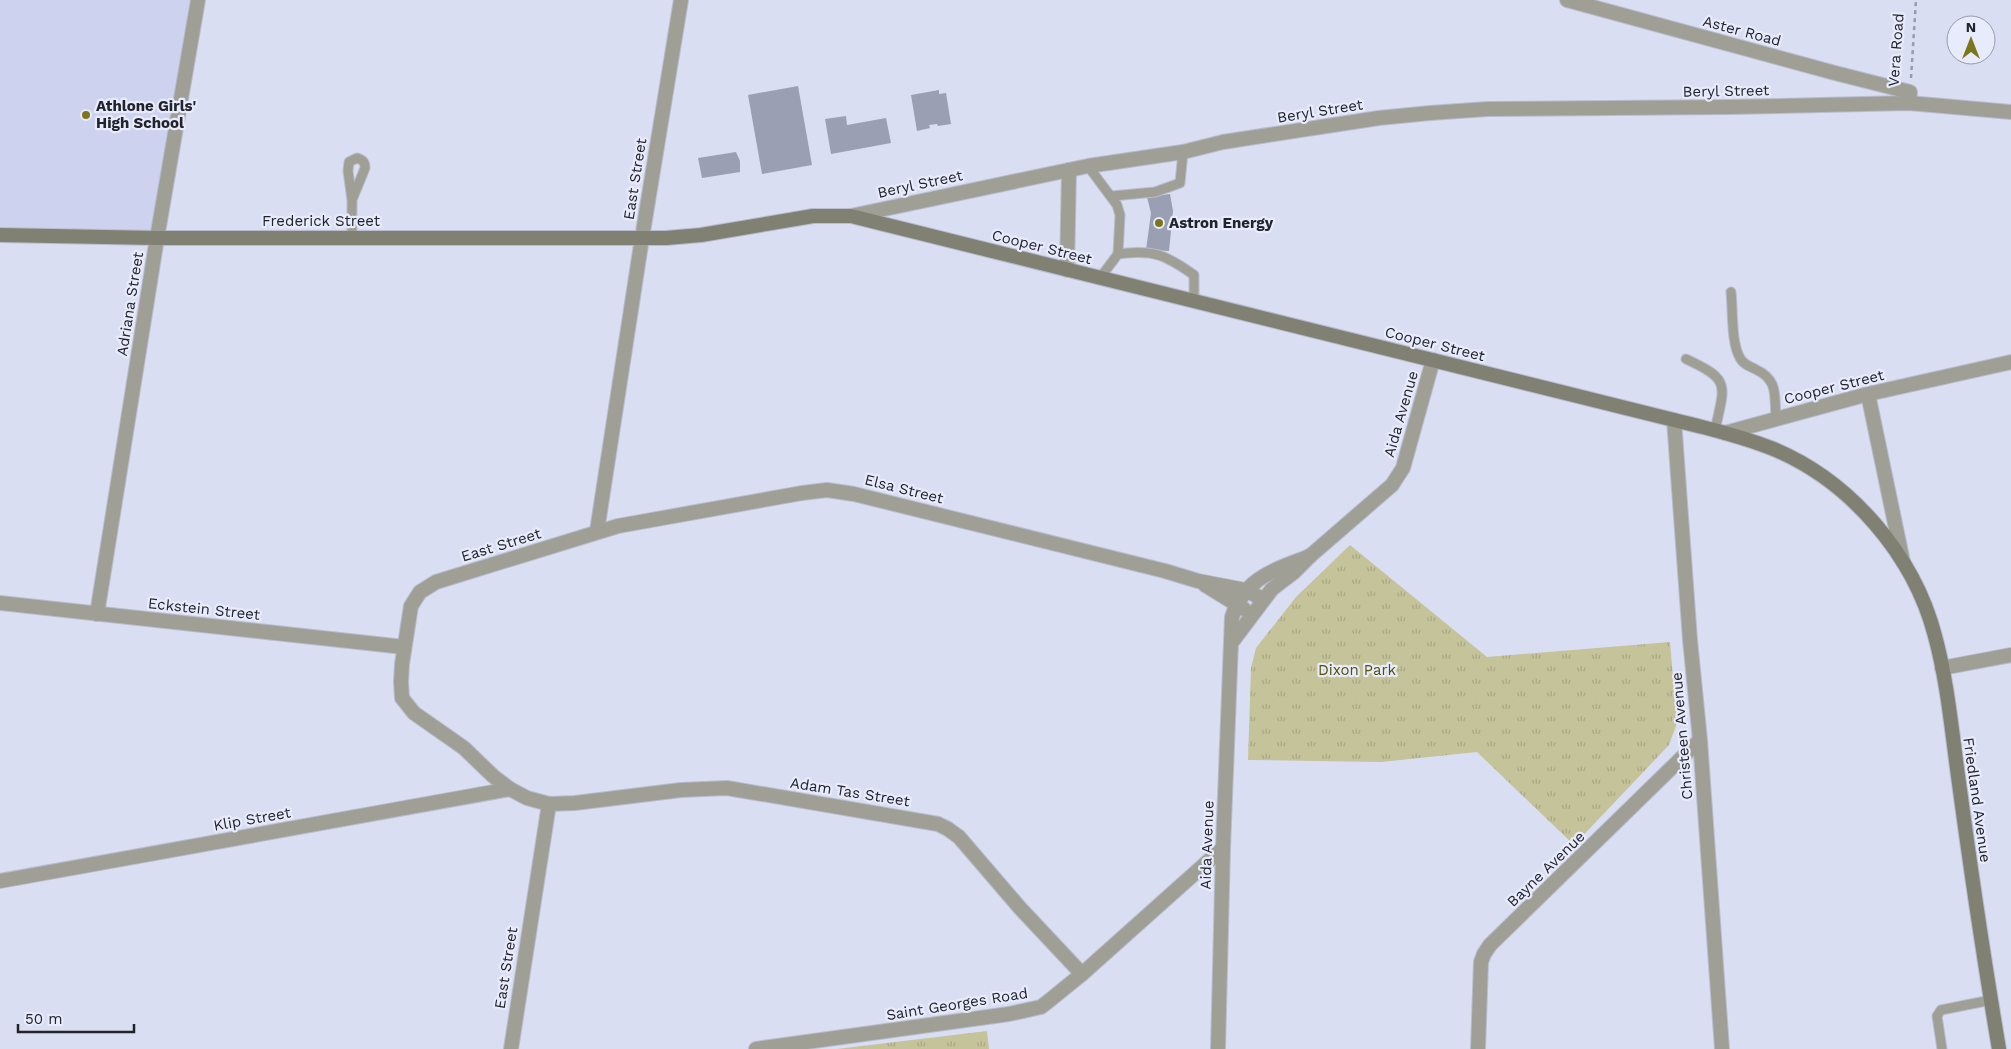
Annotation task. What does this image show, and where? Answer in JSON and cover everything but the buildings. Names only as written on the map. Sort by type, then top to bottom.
[{"type":"main road","name":"Beryl Street","points":[[642,238],[702,235],[813,216],[851,216]]},
{"type":"main road","name":"Cooper Street","points":[[851,216],[1720,432]]},
{"type":"main road","name":"Frederick Street","points":[[0,235],[157,238],[642,238]]},
{"type":"main road","name":"Friedland Avenue","points":[[1720,432],[1772,449],[1792,458],[1838,488],[1852,500],[1876,527],[1903,562],[1918,589],[1930,619],[1942,668],[1999,1049]]},
{"type":"street","name":"Adriana Street","points":[[97,614],[157,238],[198,0]]},
{"type":"street","name":"East Street","points":[[511,1049],[548,804],[527,798],[510,789],[493,776],[464,748],[414,713],[405,703],[401,682],[404,648],[411,606],[420,592],[427,586],[598,532],[642,238],[681,0]]},
{"type":"street","name":"Aster Road","points":[[1567,0],[1835,73],[1909,97]]},
{"type":"street","name":"Beryl Street","points":[[851,216],[1088,166],[1183,152],[1223,142],[1380,118],[1430,113],[1488,110],[1720,107],[1909,97],[2011,112]]},
{"type":"street","points":[[1067,270],[1069,170]]},
{"type":"street","name":"Aida Avenue","points":[[1232,642],[1263,599],[1392,485],[1403,468],[1433,360]]},
{"type":"street","name":"Cooper Street","points":[[1720,432],[1868,394],[2011,362]]},
{"type":"street","name":"Friedland Avenue","points":[[1868,394],[1903,562]]},
{"type":"street","name":"Christeen Avenue","points":[[1674,420],[1690,640],[1700,740],[1722,1049]]},
{"type":"street","name":"Elsa Street","points":[[598,532],[653,519],[802,493],[836,490],[1165,571],[1198,581],[1245,590],[1263,599]]},
{"type":"street","name":"Aida Avenue","points":[[1218,1049],[1223,848],[1232,617],[1236,605],[1245,590],[1258,579],[1310,556]]},
{"type":"street","name":"Elsa Street","points":[[1198,581],[1254,614]]},
{"type":"street","name":"Eckstein Street","points":[[0,603],[404,648]]},
{"type":"street","points":[[1942,668],[2011,655]]},
{"type":"street","name":"Bayne Avenue","points":[[1478,1049],[1481,962],[1490,945],[1700,740]]},
{"type":"street","name":"Adam Tas Street","points":[[548,804],[727,788],[938,824],[959,837],[1020,908],[1082,974]]},
{"type":"street","name":"Klip Street","points":[[0,881],[510,789]]},
{"type":"street","name":"Saint Georges Road","points":[[756,1049],[1025,1011],[1041,1007],[1082,974],[1223,848]]},
{"type":"lane","points":[[1112,196],[1155,192],[1180,183],[1183,152]]},
{"type":"lane","points":[[1088,166],[1118,205],[1120,215],[1118,254],[1100,278]]},
{"type":"lane","points":[[352,200],[352,237]]},
{"type":"lane","points":[[1118,254],[1136,252],[1158,254],[1173,260],[1194,275],[1194,302]]},
{"type":"lane","points":[[1732,292],[1736,348],[1744,364],[1765,373],[1771,379],[1774,387],[1776,418]]},
{"type":"lane","points":[[1686,359],[1718,377],[1722,387],[1720,432]]},
{"type":"lane","points":[[1942,1049],[1937,1016],[1942,1010],[1991,1000]]},
{"type":"path","name":"Vera Road","points":[[1909,97],[1916,0]]},
{"type":"shaded area","name":"Athlone Girls' High School","points":[[0,0],[190,0],[155,231],[0,232]]},
{"type":"green space","name":"Dixon Park","points":[[1350,545],[1487,657],[1670,642],[1677,723],[1669,745],[1574,845],[1477,752],[1381,762],[1248,760],[1251,668],[1256,648],[1296,597]]},
{"type":"green space","points":[[987,1031],[989,1049],[837,1049]]},
{"type":"place","name":"Athlone Girls' High School","points":[[86,115]]},
{"type":"place","name":"Astron Energy","points":[[1159,223]]}]
